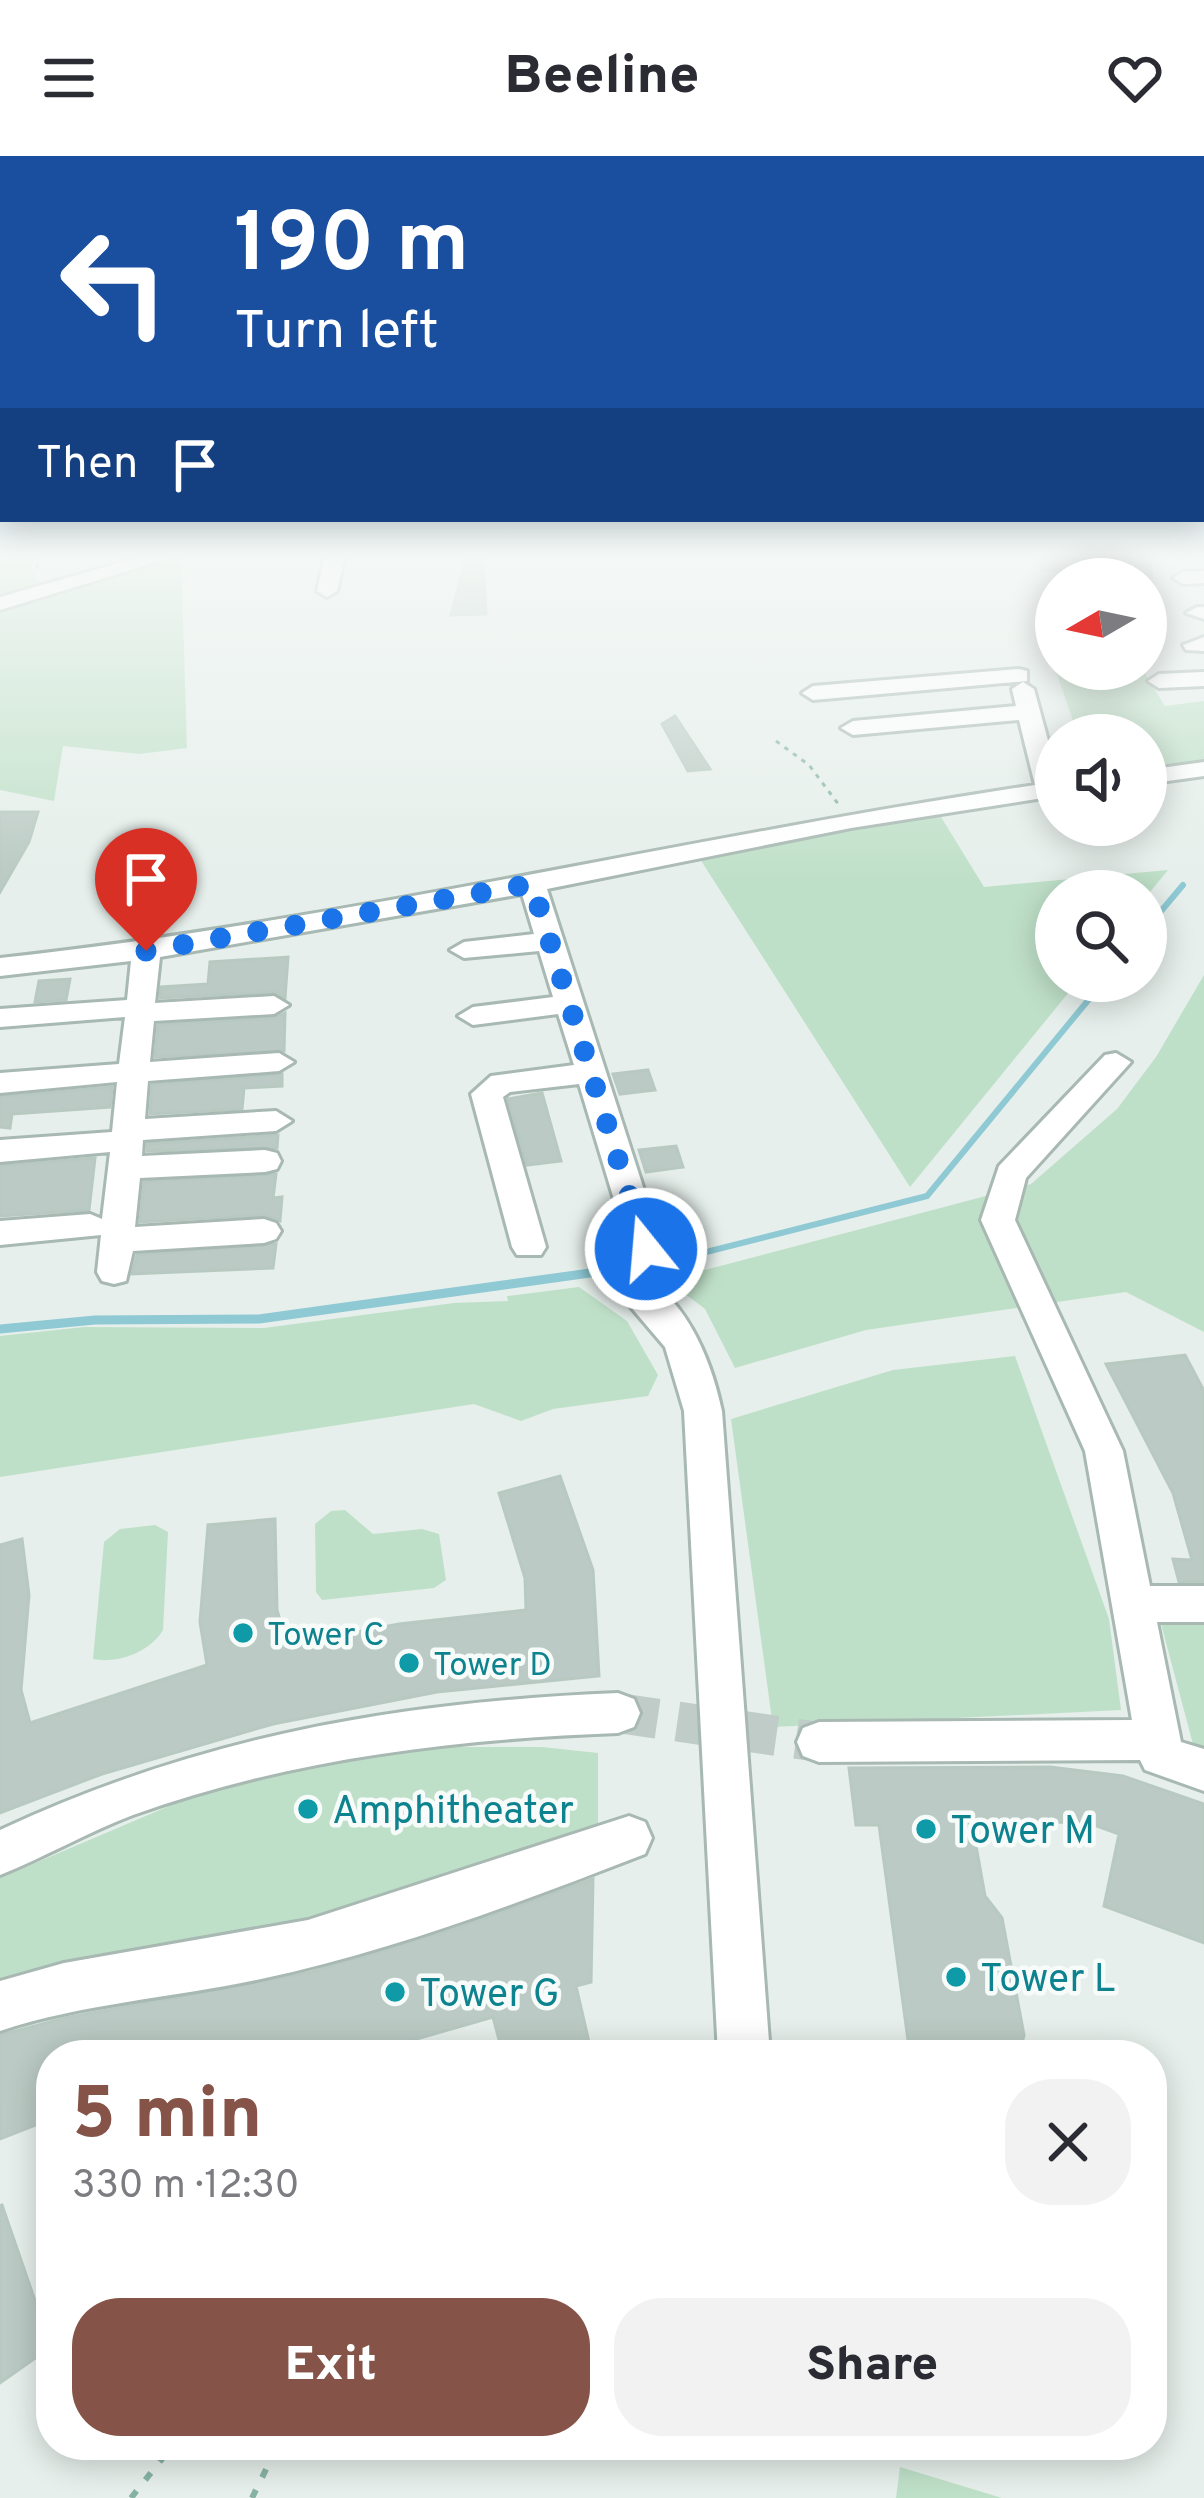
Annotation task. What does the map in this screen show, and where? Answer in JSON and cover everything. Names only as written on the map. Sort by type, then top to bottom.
[{"type":"street","points":[[813,693],[1016,667],[1035,732]]},
{"type":"street","points":[[1167,681],[1204,680]]},
{"type":"street","points":[[853,728],[1029,712]]},
{"type":"street","points":[[1167,774],[1204,769]]},
{"type":"street","points":[[146,957],[851,820],[1035,793]]},
{"type":"street","points":[[532,884],[591,1073],[638,1268],[688,1353],[700,1391],[743,2040]]},
{"type":"street","points":[[464,950],[550,941]]},
{"type":"street","points":[[0,967],[283,949]]},
{"type":"street","points":[[108,1246],[133,1010],[146,957]]},
{"type":"street","points":[[473,1016],[570,1004]]},
{"type":"street","points":[[0,1018],[274,1005]]},
{"type":"street","points":[[0,1083],[280,1062]]},
{"type":"street","points":[[1116,1062],[1011,1174],[998,1220],[1105,1451],[1161,1756],[1204,1770]]},
{"type":"street","points":[[529,1247],[487,1094],[502,1083],[591,1073]]},
{"type":"street","points":[[122,1147],[276,1121]]},
{"type":"street","points":[[0,1151],[122,1147],[265,1161]]},
{"type":"street","points":[[0,1233],[108,1246],[264,1231]]},
{"type":"street","points":[[1134,1604],[1204,1604]]},
{"type":"street","points":[[0,1853],[131,1794],[271,1754],[475,1720],[618,1713]]},
{"type":"street","points":[[819,1742],[1158,1740]]},
{"type":"street","points":[[0,2006],[41,1991],[261,1955],[424,1909],[628,1838]]},
{"type":"path","points":[[776,741],[809,765],[851,820]]},
{"type":"path","points":[[131,2498],[160,2460]]},
{"type":"path","points":[[252,2498],[271,2460]]},
{"type":"green space","points":[[0,663],[184,663],[187,748],[139,754],[63,746],[54,801],[0,790]]},
{"type":"green space","points":[[1062,690],[1155,690],[1165,706],[1204,701],[1204,764],[1167,769],[1167,714],[1071,714]]},
{"type":"green space","points":[[938,812],[984,887],[1035,882],[1035,1002],[1061,1002],[910,1187],[700,859]]},
{"type":"green space","points":[[1204,975],[1204,1332],[1126,1292],[866,1330],[735,1368],[705,1309],[667,1280],[1031,1184],[1117,1109],[1156,1057]]},
{"type":"green space","points":[[579,1287],[627,1321],[658,1375],[648,1396],[553,1409],[521,1421],[474,1404],[0,1477],[0,1336],[84,1327],[264,1328],[454,1303],[508,1301],[507,1296]]},
{"type":"green space","points":[[1015,1356],[1109,1619],[1121,1710],[773,1727],[731,1419],[893,1370]]},
{"type":"green space","points":[[345,1510],[373,1534],[422,1529],[439,1534],[446,1580],[434,1588],[322,1600],[316,1592],[315,1524],[331,1511]]},
{"type":"green space","points":[[155,1525],[168,1532],[163,1630],[132,1655],[93,1659],[104,1542],[120,1529]]},
{"type":"green space","points":[[1160,1620],[1204,1621],[1204,1751],[1194,1748]]},
{"type":"green space","points":[[430,1747],[542,1747],[598,1753],[598,1826],[402,1896],[264,1931],[0,1982],[0,1878],[202,1792],[317,1762]]},
{"type":"green space","points":[[900,2467],[1002,2498],[896,2498]]},
{"type":"building","points":[[675,716],[710,769],[688,771],[662,724]]},
{"type":"building","points":[[0,812],[38,812],[29,842],[0,892]]},
{"type":"building","points":[[288,957],[285,998],[274,992],[160,998],[161,987],[208,984],[210,962]]},
{"type":"building","points":[[70,979],[66,1000],[35,1002],[39,981]]},
{"type":"building","points":[[285,1013],[284,1051],[155,1057],[158,1025],[274,1018]]},
{"type":"building","points":[[648,1070],[655,1090],[620,1094],[613,1074]]},
{"type":"building","points":[[282,1074],[282,1086],[244,1088],[242,1109],[150,1114],[152,1085]]},
{"type":"building","points":[[112,1087],[110,1107],[12,1114],[10,1128],[0,1127],[0,1097]]},
{"type":"building","points":[[542,1093],[561,1161],[527,1165],[508,1099]]},
{"type":"building","points":[[278,1135],[277,1148],[147,1151],[147,1144]]},
{"type":"building","points":[[676,1146],[683,1167],[646,1172],[639,1150]]},
{"type":"building","points":[[95,1158],[89,1210],[0,1216],[0,1166]]},
{"type":"building","points":[[276,1174],[273,1198],[282,1197],[280,1221],[264,1215],[140,1222],[144,1182]]},
{"type":"building","points":[[276,1244],[273,1268],[132,1274],[137,1255]]},
{"type":"building","points":[[1185,1355],[1204,1391],[1204,1582],[1179,1582],[1173,1559],[1192,1560],[1173,1493],[1106,1364]]},
{"type":"building","points":[[560,1476],[593,1570],[599,1676],[437,1692],[273,1724],[102,1774],[0,1813],[0,1545],[22,1539],[29,1595],[21,1690],[30,1723],[207,1665],[200,1622],[208,1525],[275,1519],[277,1610],[287,1645],[399,1624],[526,1610],[525,1578],[499,1493]]},
{"type":"building","points":[[1050,1767],[1123,1776],[1204,1804],[1204,1943],[1104,1906],[1119,1834],[1086,1822],[972,1823],[985,1896],[1002,1918],[1023,2040],[908,2040],[879,1825],[856,1825],[849,1768]]},
{"type":"building","points":[[593,1879],[591,1982],[576,1986],[589,2040],[499,2040],[493,2017],[413,2040],[36,2040],[36,2125],[0,2139],[0,2035],[65,2018],[311,1972],[457,1928]]},
{"type":"building","points":[[0,2206],[36,2304],[36,2358],[0,2383]]},
{"type":"waterway","points":[[1167,904],[1183,885]]},
{"type":"waterway","points":[[651,1266],[927,1196],[1087,1002]]},
{"type":"waterway","points":[[0,1329],[95,1320],[259,1319],[662,1263]]},
{"type":"tunnel","points":[[618,1713],[819,1742]]},
{"type":"place","name":"Tower C","points":[[243,1633]]},
{"type":"place","name":"Tower D","points":[[409,1663]]},
{"type":"place","name":"Amphitheater","points":[[308,1809]]},
{"type":"place","name":"Tower M","points":[[926,1829]]},
{"type":"place","name":"Tower L","points":[[956,1977]]},
{"type":"place","name":"Tower G","points":[[395,1992]]},
{"type":"route","points":[[146,951],[532,884],[646,1249]]}]
